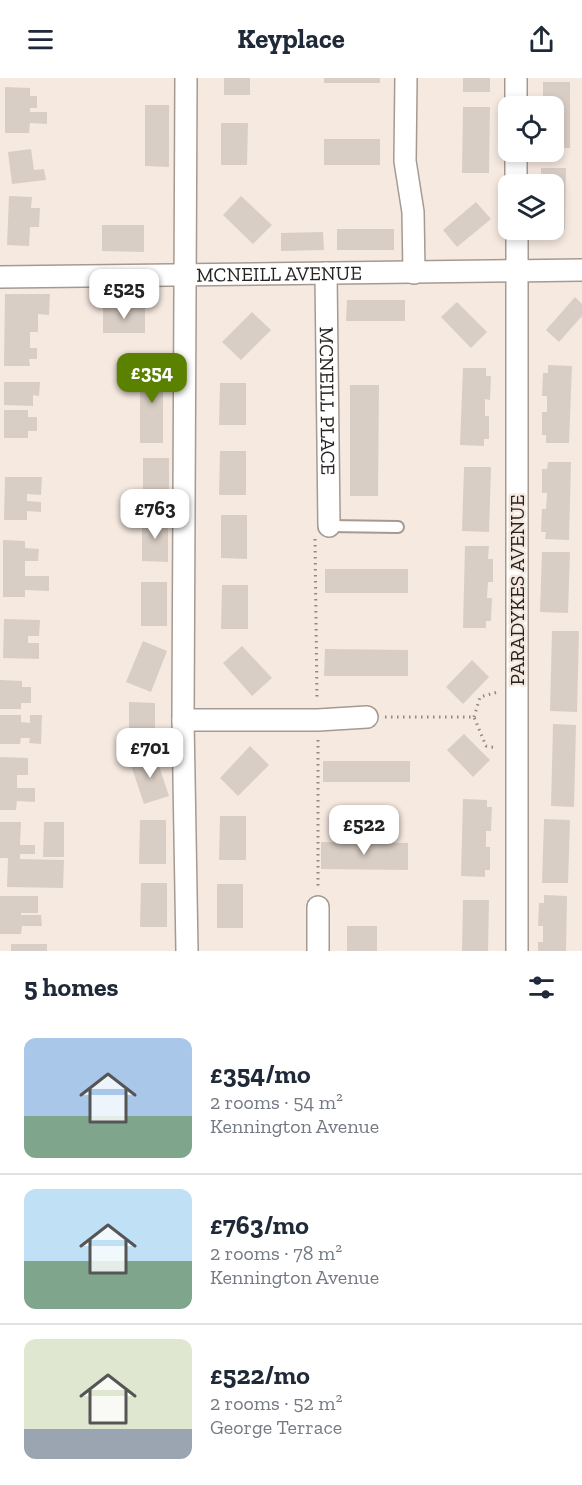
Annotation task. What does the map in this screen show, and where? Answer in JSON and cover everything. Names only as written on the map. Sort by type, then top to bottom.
[{"type":"street","points":[[186,78],[183,720],[187,951]]},
{"type":"street","points":[[406,78],[405,161],[413,212],[414,273],[582,270]]},
{"type":"street","points":[[516,78],[516,96]]},
{"type":"street","name":"PARADYKES AVENUE","points":[[517,240],[517,951]]},
{"type":"street","name":"MCNEILL PLACE","points":[[326,273],[329,526]]},
{"type":"street","name":"MCNEILL AVENUE","points":[[0,277],[414,273]]},
{"type":"street","points":[[183,720],[318,720],[367,717]]},
{"type":"street","points":[[318,907],[318,951]]},
{"type":"lane","points":[[329,526],[398,528]]},
{"type":"path","points":[[517,691],[493,692],[480,697],[474,717],[486,746],[517,749]]},
{"type":"path","points":[[367,717],[474,717]]},
{"type":"building","points":[[224,78],[250,78],[250,95],[224,95]]},
{"type":"building","points":[[324,78],[380,78],[380,83],[324,83]]},
{"type":"building","points":[[463,78],[490,78],[490,92],[463,92]]},
{"type":"building","points":[[543,82],[570,82],[570,148],[564,148],[564,96],[543,96]]},
{"type":"building","points":[[5,87],[30,88],[30,96],[37,96],[37,108],[30,108],[30,112],[47,112],[47,124],[30,123],[29,133],[5,133]]},
{"type":"building","points":[[145,105],[169,105],[169,167],[145,166]]},
{"type":"building","points":[[463,107],[490,107],[489,173],[462,173]]},
{"type":"building","points":[[221,123],[248,123],[247,165],[221,165]]},
{"type":"building","points":[[324,139],[380,139],[380,165],[324,165]]},
{"type":"building","points":[[31,149],[34,170],[44,169],[46,180],[12,184],[8,152]]},
{"type":"building","points":[[541,168],[566,168],[565,230],[564,174],[541,174]]},
{"type":"building","points":[[9,196],[32,197],[31,208],[40,208],[39,227],[30,227],[29,246],[7,245]]},
{"type":"building","points":[[241,196],[272,225],[253,244],[223,215]]},
{"type":"building","points":[[476,202],[491,219],[457,247],[443,230]]},
{"type":"building","points":[[102,225],[144,225],[144,252],[102,251]]},
{"type":"building","points":[[337,229],[394,229],[394,250],[337,250]]},
{"type":"building","points":[[323,232],[324,250],[281,251],[281,233]]},
{"type":"building","points":[[5,294],[50,294],[49,315],[38,314],[38,332],[30,332],[30,348],[37,348],[37,359],[29,359],[30,366],[4,366]]},
{"type":"building","points":[[575,297],[582,304],[582,316],[559,342],[546,330]]},
{"type":"building","points":[[347,300],[405,300],[405,321],[346,321]]},
{"type":"building","points":[[457,302],[487,332],[471,348],[441,317]]},
{"type":"building","points":[[103,306],[145,306],[145,333],[103,333]]},
{"type":"building","points":[[252,312],[271,330],[241,360],[222,342]]},
{"type":"building","points":[[140,365],[163,365],[163,443],[140,443]]},
{"type":"building","points":[[548,365],[572,366],[569,443],[546,443],[546,435],[542,435],[542,412],[547,412],[547,396],[542,396],[543,373],[548,373]]},
{"type":"building","points":[[463,368],[486,368],[486,376],[491,376],[490,400],[485,399],[485,416],[489,416],[489,439],[484,439],[484,446],[460,445]]},
{"type":"building","points":[[4,382],[40,382],[39,396],[33,395],[33,406],[4,405]]},
{"type":"building","points":[[220,383],[246,383],[246,425],[219,425]]},
{"type":"building","points":[[350,385],[379,385],[378,496],[350,496]]},
{"type":"building","points":[[4,410],[28,410],[28,417],[37,417],[37,431],[28,431],[28,438],[4,438]]},
{"type":"building","points":[[220,451],[246,451],[246,495],[219,495]]},
{"type":"building","points":[[143,458],[169,458],[169,503],[143,502]]},
{"type":"building","points":[[548,462],[571,462],[569,540],[545,539],[546,532],[541,532],[542,509],[546,509],[547,493],[542,493],[542,469],[547,469]]},
{"type":"building","points":[[464,467],[491,467],[489,532],[462,531]]},
{"type":"building","points":[[5,477],[42,477],[41,495],[27,494],[27,501],[41,502],[41,512],[27,511],[27,520],[4,520]]},
{"type":"building","points":[[221,515],[247,515],[247,559],[221,558]]},
{"type":"building","points":[[142,518],[168,518],[168,562],[142,561]]},
{"type":"building","points":[[3,540],[25,541],[25,548],[39,549],[38,561],[25,561],[25,576],[49,576],[49,591],[25,590],[25,597],[3,597]]},
{"type":"building","points":[[465,546],[489,546],[488,559],[493,559],[493,582],[488,582],[487,598],[492,598],[491,621],[486,621],[486,628],[463,628]]},
{"type":"building","points":[[542,552],[570,552],[568,613],[540,612]]},
{"type":"building","points":[[325,569],[408,569],[408,593],[325,593]]},
{"type":"building","points":[[141,582],[167,582],[167,626],[141,626]]},
{"type":"building","points":[[222,585],[248,585],[248,629],[221,629]]},
{"type":"building","points":[[4,619],[40,620],[39,636],[28,636],[28,643],[39,643],[39,659],[3,658]]},
{"type":"building","points":[[552,631],[579,631],[577,712],[550,711]]},
{"type":"building","points":[[143,641],[167,651],[151,692],[126,682]]},
{"type":"building","points":[[242,646],[272,678],[252,696],[223,663]]},
{"type":"building","points":[[325,649],[408,650],[408,676],[324,676]]},
{"type":"building","points":[[472,660],[489,677],[463,704],[446,687]]},
{"type":"building","points":[[0,680],[22,681],[22,687],[31,687],[31,703],[21,703],[21,709],[0,709]]},
{"type":"building","points":[[129,702],[155,703],[155,747],[129,746]]},
{"type":"building","points":[[0,715],[21,715],[21,722],[30,723],[30,715],[42,715],[41,744],[29,743],[30,738],[21,738],[20,744],[0,744]]},
{"type":"building","points":[[553,724],[576,725],[574,807],[551,806]]},
{"type":"building","points":[[464,734],[490,760],[473,777],[447,750]]},
{"type":"building","points":[[250,746],[269,765],[238,796],[220,778]]},
{"type":"building","points":[[155,754],[169,796],[144,804],[130,762]]},
{"type":"building","points":[[0,757],[28,758],[28,775],[17,775],[17,788],[35,788],[35,802],[17,801],[16,810],[0,810]]},
{"type":"building","points":[[323,761],[410,761],[410,782],[323,782]]},
{"type":"building","points":[[463,799],[487,800],[487,807],[492,807],[491,831],[486,831],[486,847],[490,847],[490,870],[485,870],[485,877],[461,876]]},
{"type":"building","points":[[220,816],[246,816],[246,860],[219,860]]},
{"type":"building","points":[[544,819],[570,820],[568,883],[542,883]]},
{"type":"building","points":[[140,820],[166,820],[166,864],[139,864]]},
{"type":"building","points":[[0,822],[21,822],[20,845],[35,845],[35,854],[20,854],[20,859],[64,860],[63,888],[7,887],[8,858],[0,858]]},
{"type":"building","points":[[44,822],[64,822],[64,857],[43,857]]},
{"type":"building","points":[[321,842],[408,843],[408,870],[321,869]]},
{"type":"building","points":[[141,883],[167,883],[167,927],[140,927]]},
{"type":"building","points":[[217,884],[243,884],[243,928],[217,928]]},
{"type":"building","points":[[544,895],[567,896],[566,951],[538,951],[538,942],[543,942],[543,926],[538,926],[539,903],[544,903]]},
{"type":"building","points":[[0,896],[38,896],[38,913],[21,913],[21,915],[41,915],[42,926],[22,926],[21,934],[0,934]]},
{"type":"building","points":[[463,900],[489,900],[488,951],[462,951]]},
{"type":"building","points":[[347,926],[377,926],[377,951],[347,951]]},
{"type":"building","points":[[11,944],[47,944],[47,951],[11,951]]}]
